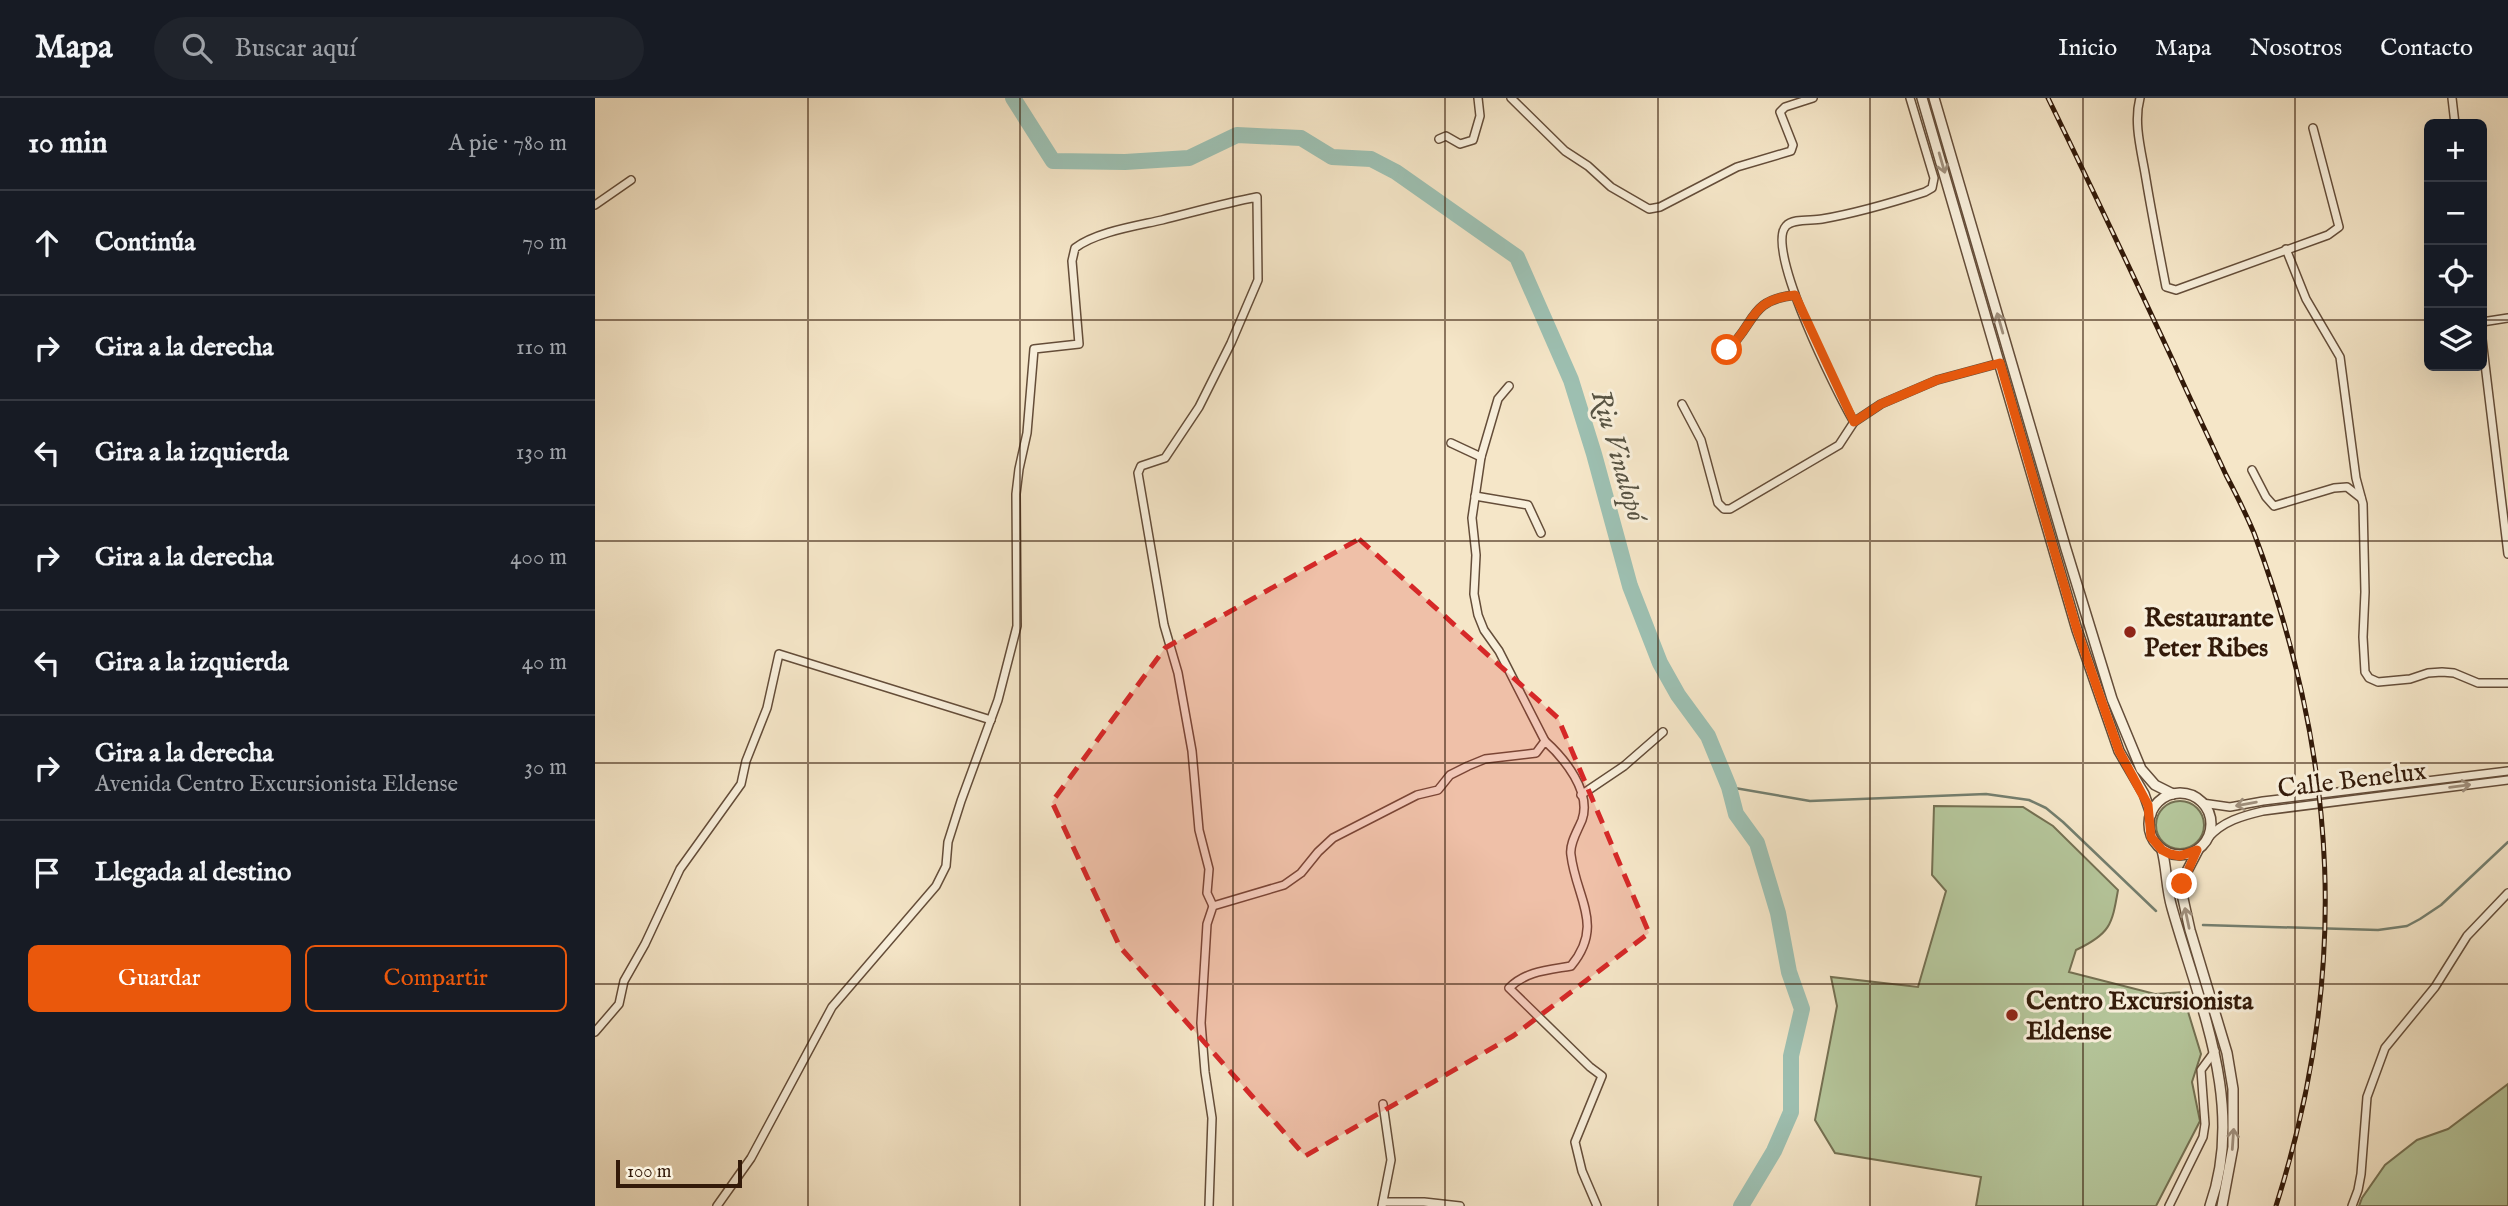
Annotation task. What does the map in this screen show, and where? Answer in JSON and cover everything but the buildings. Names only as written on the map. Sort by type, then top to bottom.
[{"type":"street","points":[[1439,139],[1446,136],[1460,144],[1473,140],[1480,116],[1478,98]]},
{"type":"street","points":[[1511,98],[1565,151],[1588,166],[1611,187],[1649,209],[1660,207],[1737,167],[1790,151],[1793,145],[1780,112],[1786,107],[1813,98]]},
{"type":"street","points":[[1854,422],[1795,295],[1783,259],[1781,236],[1784,226],[1793,221],[1855,213],[1932,188],[1934,178],[1910,98]]},
{"type":"street","points":[[1921,98],[2097,691],[2119,751],[2144,794],[2151,814]]},
{"type":"street","points":[[1934,98],[2112,699],[2141,769],[2155,785],[2173,794],[2185,794],[2202,803],[2210,816],[2208,838],[2197,850],[2185,874],[2182,894],[2190,930],[2227,1053],[2234,1089],[2233,1147],[2222,1206]]},
{"type":"street","points":[[2140,98],[2137,108],[2138,134],[2166,287],[2176,290],[2328,235],[2339,227],[2313,128]]},
{"type":"street","points":[[2452,98],[2454,119]]},
{"type":"street","points":[[595,205],[631,180]]},
{"type":"street","points":[[717,1206],[751,1158],[832,1007],[936,886],[946,866],[948,842],[991,720],[1017,626],[1016,494],[1027,433],[1034,349],[1079,344],[1072,261],[1075,248],[1083,242],[1137,226],[1257,197],[1258,280],[1231,343],[1199,407],[1165,458],[1141,466],[1138,473],[1164,625],[1178,673],[1192,751],[1199,830],[1209,869],[1207,893],[1213,906],[1207,924],[1201,1023],[1212,1118],[1209,1206]]},
{"type":"street","points":[[2286,248],[2306,299],[2340,357],[2361,498],[2365,673],[2378,682],[2442,672],[2454,673],[2479,683],[2508,683]]},
{"type":"street","points":[[1727,350],[1741,336],[1754,312],[1772,301],[1795,295]]},
{"type":"street","points":[[2487,320],[2508,318]]},
{"type":"street","points":[[1682,404],[1701,440],[1718,503],[1724,509],[1730,509],[1839,444],[1854,422],[1881,404],[1937,380],[2000,363]]},
{"type":"street","points":[[2486,371],[2508,554]]},
{"type":"street","points":[[1509,386],[1498,399],[1481,457],[1472,518],[1476,555],[1474,594],[1484,631],[1499,651],[1545,741],[1567,764],[1577,780],[1584,815],[1570,850],[1572,867],[1586,909],[1588,928],[1582,953],[1571,966],[1532,973],[1517,980],[1509,988],[1602,1076],[1575,1142],[1582,1171],[1597,1206]]},
{"type":"street","points":[[1451,443],[1481,457]]},
{"type":"street","points":[[2252,470],[2266,497],[2274,506],[2334,488],[2347,487],[2361,498]]},
{"type":"street","points":[[1475,496],[1528,505],[1541,533]]},
{"type":"street","points":[[595,1032],[619,1004],[624,981],[645,944],[680,869],[741,784],[746,761],[767,708],[779,654],[991,720]]},
{"type":"street","points":[[1581,795],[1624,766],[1663,732]]},
{"type":"street","points":[[1213,906],[1284,885],[1301,873],[1333,838],[1417,795],[1438,790],[1450,775],[1468,766],[1485,759],[1537,753],[1545,741]]},
{"type":"street","name":"Calle Benelux","points":[[2202,803],[2230,807],[2508,771]]},
{"type":"street","name":"Calle Benelux","points":[[2208,838],[2224,824],[2263,811],[2508,780]]},
{"type":"street","points":[[2173,794],[2159,801],[2151,814],[2149,830],[2151,837],[2162,850],[2172,907],[2215,1051],[2221,1082],[2223,1120],[2219,1165],[2210,1206]]},
{"type":"street","points":[[2162,850],[2180,856],[2197,850]]},
{"type":"street","points":[[2352,1206],[2361,1174],[2367,1097],[2385,1048],[2435,987],[2467,936],[2508,893]]},
{"type":"street","points":[[2169,1206],[2203,1137],[2205,1124],[2200,1070],[2215,1051]]},
{"type":"street","points":[[1383,1104],[1391,1160],[1383,1204],[1424,1202],[1460,1206]]},
{"type":"highlighted area","points":[[1359,539],[1558,718],[1649,933],[1513,1036],[1305,1156],[1120,947],[1052,802],[1165,648]]},
{"type":"green space","points":[[2180,801],[2197,808],[2204,825],[2197,842],[2180,849],[2163,842],[2156,825],[2163,808]]},
{"type":"green space","name":"Centro Excursionista Eldense","points":[[1934,806],[2023,807],[2053,826],[2118,890],[2114,912],[2107,927],[2096,939],[2076,950],[2069,972],[2155,994],[2182,992],[2201,1054],[2192,1082],[2200,1121],[2156,1206],[1976,1206],[1981,1177],[1835,1153],[1815,1120],[1837,1006],[1831,977],[1918,987],[1946,891],[1932,875]]},
{"type":"green space","points":[[2508,1084],[2508,1206],[2359,1206],[2385,1165],[2417,1140],[2448,1129]]},
{"type":"waterway","name":"Riu Vinalopó","points":[[1013,98],[1053,161],[1125,162],[1189,158],[1237,135],[1301,138],[1332,157],[1371,159],[1396,172],[1517,257],[1571,380],[1630,586],[1660,663],[1678,695],[1708,736],[1729,787],[1736,814],[1757,843],[1778,913],[1789,972],[1802,1009],[1791,1056],[1791,1112],[1774,1151],[1741,1206]]},
{"type":"waterway","points":[[1729,787],[1810,801],[1986,794],[2029,800],[2046,808],[2063,822],[2156,911]]},
{"type":"waterway","points":[[2203,925],[2378,930],[2407,926],[2441,905],[2508,842]]},
{"type":"railway","points":[[2048,98],[2254,533],[2282,618],[2304,701],[2318,785],[2325,868],[2324,951],[2316,1035],[2300,1120],[2276,1206]]},
{"type":"place","name":"Restaurante Peter Ribes","points":[[2130,632]]},
{"type":"place","name":"Centro Excursionista Eldense","points":[[2012,1015]]},
{"type":"route","points":[[1727,350],[1741,336],[1754,312],[1761,306],[1785,296],[1795,295],[1854,422],[1881,404],[1937,380],[2000,363],[2077,630],[2119,751],[2148,805],[2151,814],[2151,837],[2162,850],[2170,854],[2180,856],[2197,850],[2182,884]]}]
